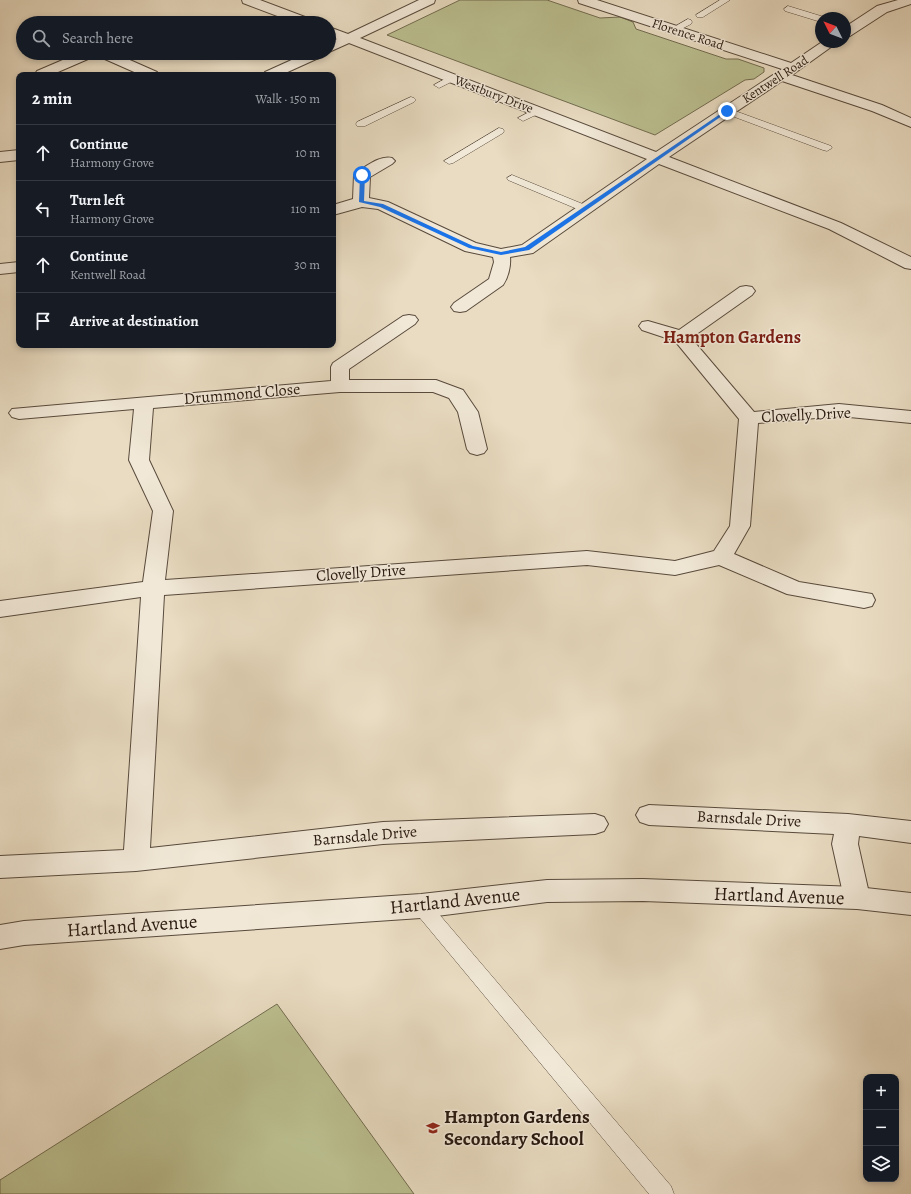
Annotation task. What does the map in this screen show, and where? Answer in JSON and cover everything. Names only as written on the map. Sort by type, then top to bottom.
[{"type":"street","points":[[248,0],[290,16]]},
{"type":"street","points":[[336,45],[429,0]]},
{"type":"street","points":[[851,27],[882,8],[911,0]]},
{"type":"street","name":"Florence Road","points":[[590,1],[787,72],[911,123]]},
{"type":"street","name":"Westbury Drive","points":[[336,34],[835,226],[911,264]]},
{"type":"street","name":"Kentwell Road","points":[[501,254],[527,249],[659,157],[823,48]]},
{"type":"street","points":[[47,72],[74,60]]},
{"type":"street","points":[[119,60],[145,72]]},
{"type":"street","points":[[277,72],[303,60]]},
{"type":"street","points":[[0,157],[16,156]]},
{"type":"street","points":[[361,202],[362,175],[387,161]]},
{"type":"street","points":[[336,209],[361,202],[382,206],[471,247],[501,254],[502,262],[497,281],[460,307]]},
{"type":"street","points":[[0,269],[16,267]]},
{"type":"street","points":[[681,336],[746,291]]},
{"type":"street","points":[[340,386],[340,367],[409,320]]},
{"type":"street","points":[[648,326],[681,336],[749,418]]},
{"type":"street","name":"Drummond Close","points":[[19,413],[340,386],[436,386],[456,394],[468,412],[477,449]]},
{"type":"street","points":[[136,860],[153,588],[163,511],[139,460],[144,402]]},
{"type":"street","name":"Clovelly Drive","points":[[0,609],[153,588],[587,558],[676,568],[721,557],[740,526],[749,418],[839,410],[911,417]]},
{"type":"street","points":[[721,557],[795,589],[864,600]]},
{"type":"street","name":"Barnsdale Drive","points":[[649,815],[848,824],[911,832]]},
{"type":"street","name":"Barnsdale Drive","points":[[0,867],[136,860],[383,833],[594,824]]},
{"type":"street","points":[[848,824],[845,844],[857,898]]},
{"type":"street","name":"Hartland Avenue","points":[[0,936],[24,932],[421,906],[547,891],[643,890],[857,898],[911,904]]},
{"type":"lane","points":[[700,14],[726,0]]},
{"type":"lane","points":[[788,9],[815,17]]},
{"type":"lane","points":[[674,30],[688,22]]},
{"type":"lane","points":[[439,85],[452,78]]},
{"type":"lane","points":[[362,124],[411,100]]},
{"type":"lane","points":[[523,118],[537,111]]},
{"type":"lane","points":[[727,111],[827,148]]},
{"type":"lane","points":[[449,160],[499,131]]},
{"type":"lane","points":[[512,178],[586,209]]},
{"type":"lane","points":[[421,906],[663,1194]]},
{"type":"green space","points":[[460,0],[547,0],[600,18],[620,17],[633,22],[636,29],[726,59],[738,59],[764,68],[764,72],[754,79],[745,80],[655,135],[387,35]]},
{"type":"green space","points":[[277,1004],[414,1194],[0,1194],[0,1180]]},
{"type":"place","name":"Hampton Gardens Secondary School","points":[[433,1128]]},
{"type":"district","name":"Hampton Gardens","points":[[732,337]]},
{"type":"route","points":[[362,175],[361,202],[382,206],[471,247],[501,254],[527,249],[727,111]]}]
